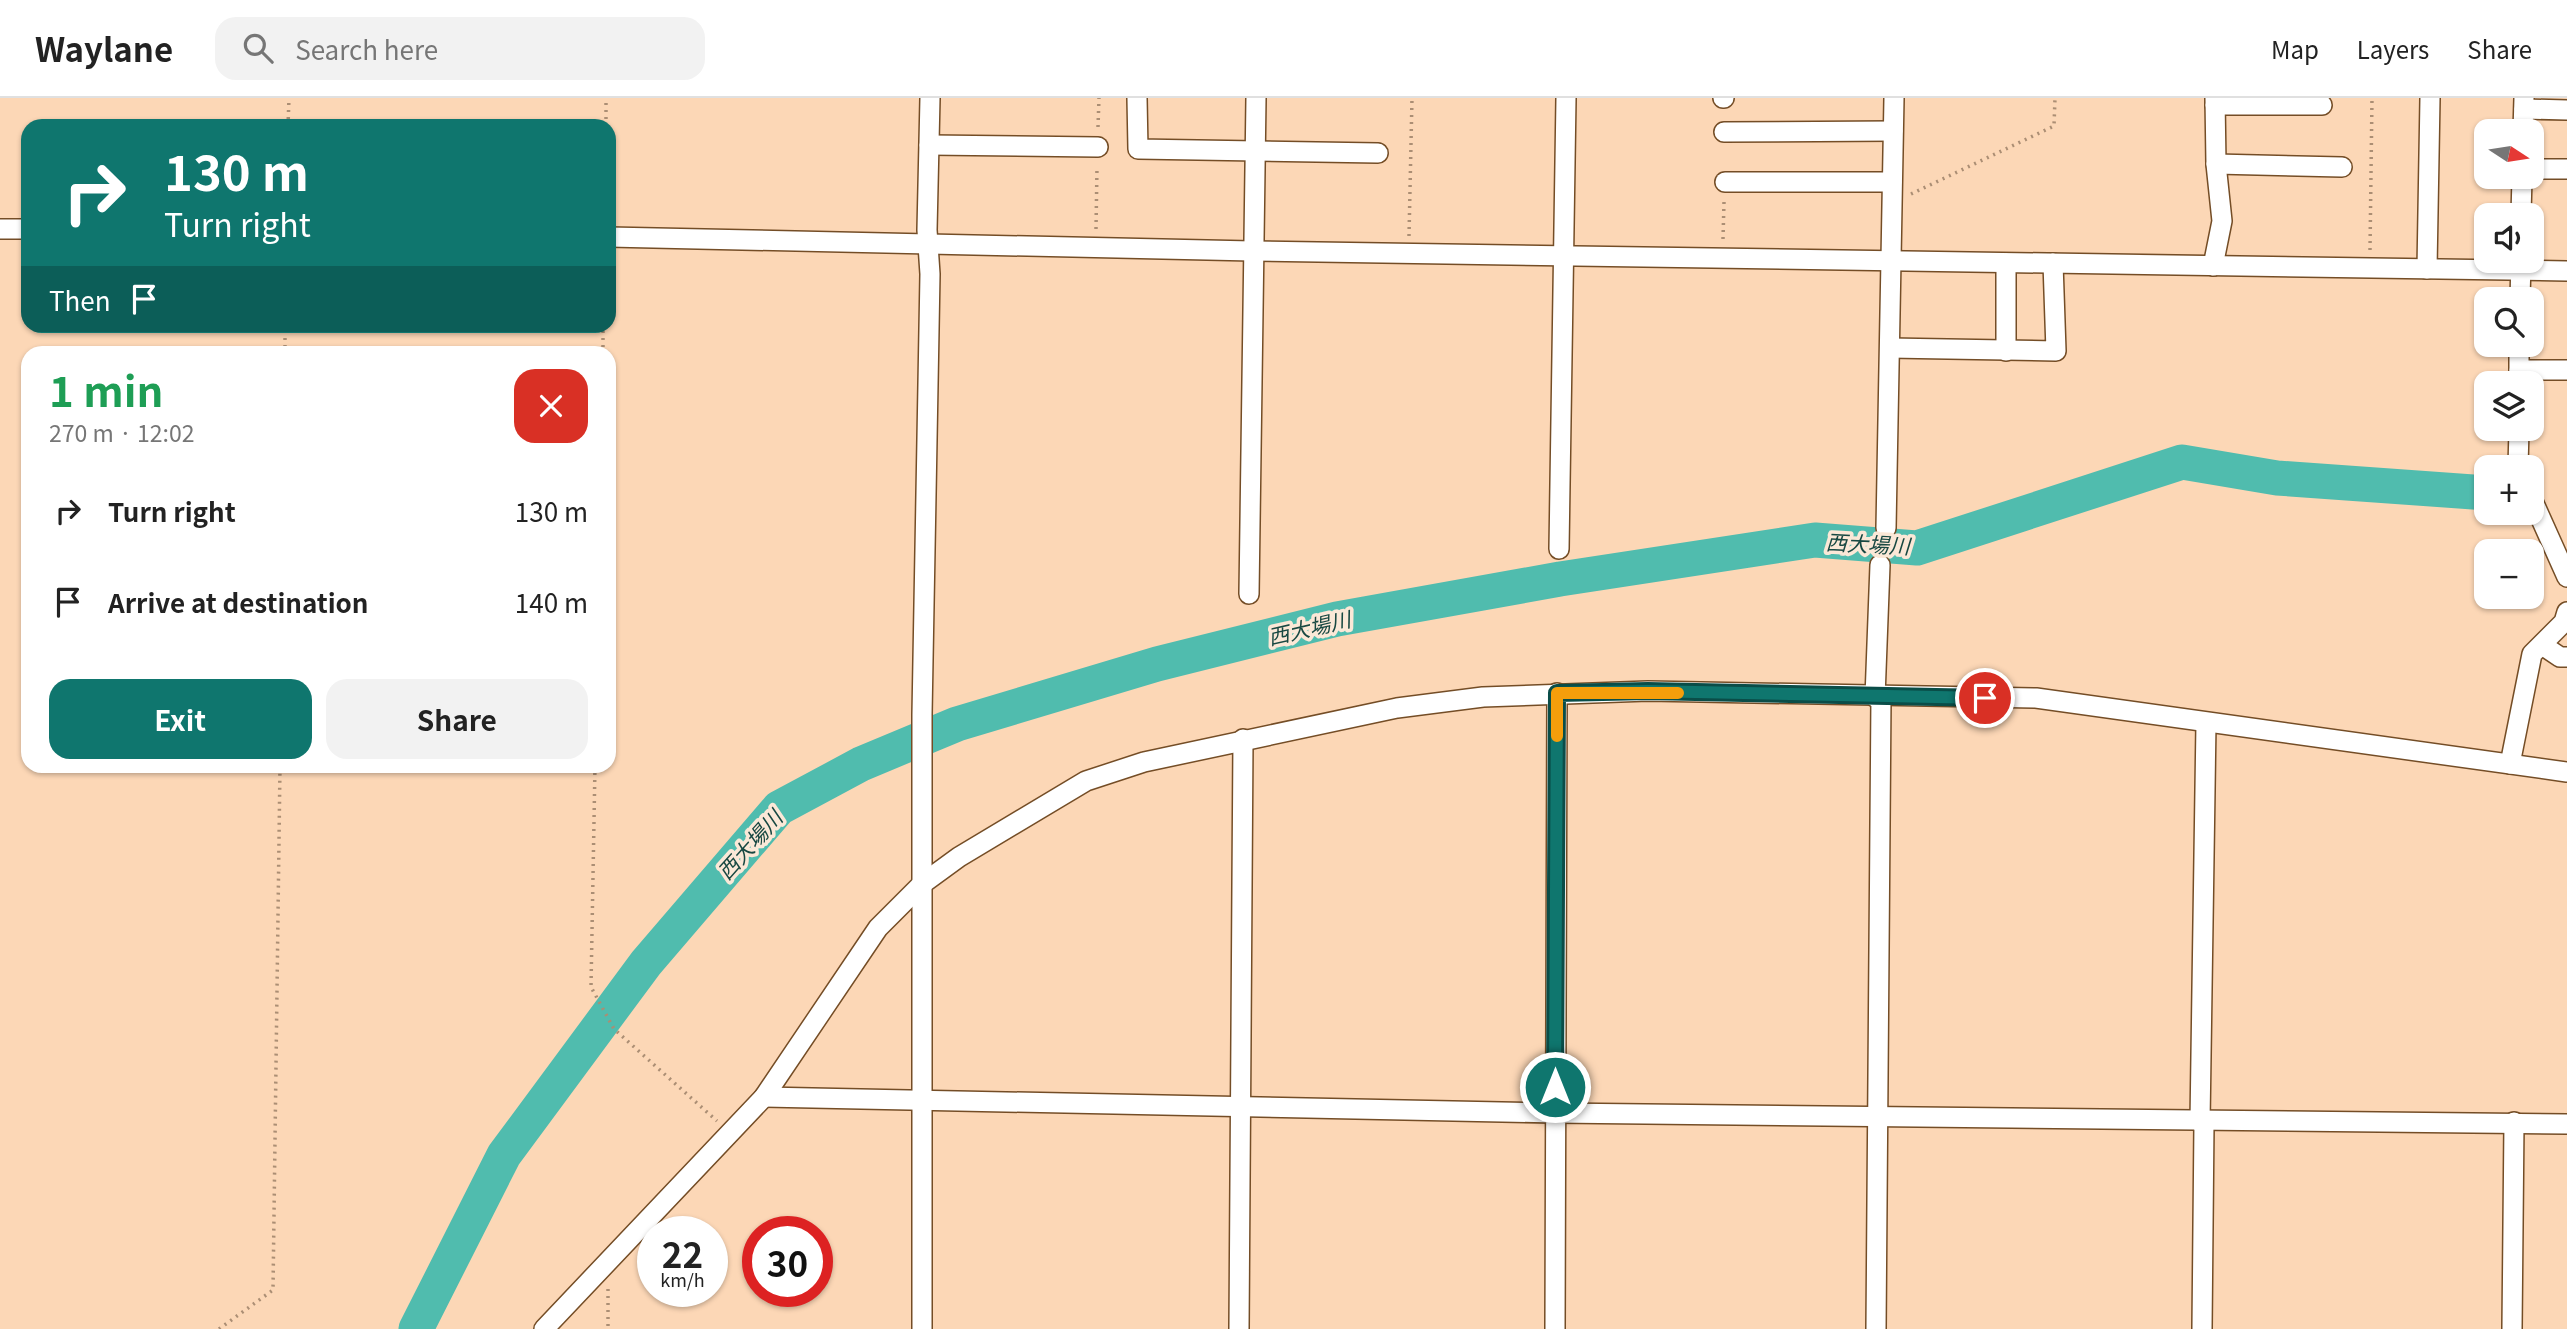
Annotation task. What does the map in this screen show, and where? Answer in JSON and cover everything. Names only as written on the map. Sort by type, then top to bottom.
[{"type":"street","points":[[922,1329],[922,715],[930,274],[929,98]]},
{"type":"street","points":[[1137,98],[1138,149],[1378,153]]},
{"type":"street","points":[[1249,594],[1256,98]]},
{"type":"street","points":[[1559,549],[1566,98]]},
{"type":"street","points":[[1886,528],[1894,98]]},
{"type":"street","points":[[2427,269],[2430,98]]},
{"type":"street","points":[[2213,266],[2222,221],[2216,164],[2215,101],[2322,106]]},
{"type":"street","points":[[2524,103],[2567,110]]},
{"type":"street","points":[[1724,132],[1893,131]]},
{"type":"street","points":[[929,145],[1098,147]]},
{"type":"street","points":[[2216,164],[2342,167]]},
{"type":"street","points":[[2544,169],[2567,169]]},
{"type":"street","points":[[1725,182],[1892,182]]},
{"type":"street","points":[[0,229],[21,229]]},
{"type":"street","points":[[616,237],[1252,251],[1409,251],[2053,264],[2474,268]]},
{"type":"street","points":[[2006,263],[2006,351]]},
{"type":"street","points":[[1890,348],[2056,351],[2053,264]]},
{"type":"street","points":[[2544,268],[2567,271]]},
{"type":"street","points":[[2544,373],[2567,370]]},
{"type":"street","points":[[2544,525],[2567,577]]},
{"type":"street","points":[[1876,1329],[1880,565]]},
{"type":"street","points":[[2510,764],[2532,654],[2564,622],[2567,612]]},
{"type":"street","points":[[2542,645],[2560,657],[2567,657]]},
{"type":"street","points":[[544,1329],[764,1097],[878,928],[922,884],[959,857],[1086,781],[1144,762],[1397,708],[1483,697],[1648,691],[2036,698],[2567,772]]},
{"type":"street","points":[[1555,1329],[1557,693]]},
{"type":"street","points":[[2202,1329],[2206,723]]},
{"type":"street","points":[[1240,1329],[1243,739]]},
{"type":"street","points":[[764,1097],[1241,1105],[1555,1114],[2567,1124]]},
{"type":"street","points":[[2512,1329],[2514,1122]]},
{"type":"path","points":[[288,119],[289,98]]},
{"type":"path","points":[[606,98],[606,119]]},
{"type":"path","points":[[1096,248],[1099,98]]},
{"type":"path","points":[[1409,251],[1412,98]]},
{"type":"path","points":[[1891,203],[2054,126],[2055,98]]},
{"type":"path","points":[[2370,257],[2372,98]]},
{"type":"path","points":[[219,1329],[273,1290],[280,773]]},
{"type":"path","points":[[595,773],[591,987],[614,1029],[731,1134]]},
{"type":"path","points":[[608,1263],[608,1329]]},
{"type":"waterway","name":"西大場川","points":[[416,1329],[504,1155],[646,963],[779,808],[861,764],[957,724],[1157,664],[1337,619],[1560,579],[1815,540],[1917,548],[2182,462],[2277,478],[2474,492]]},
{"type":"slow traffic","points":[[1557,736],[1557,693],[1678,693]]},
{"type":"route","points":[[1555,1087],[1557,693],[1648,691],[1718,695],[1786,693],[1985,698]]}]
